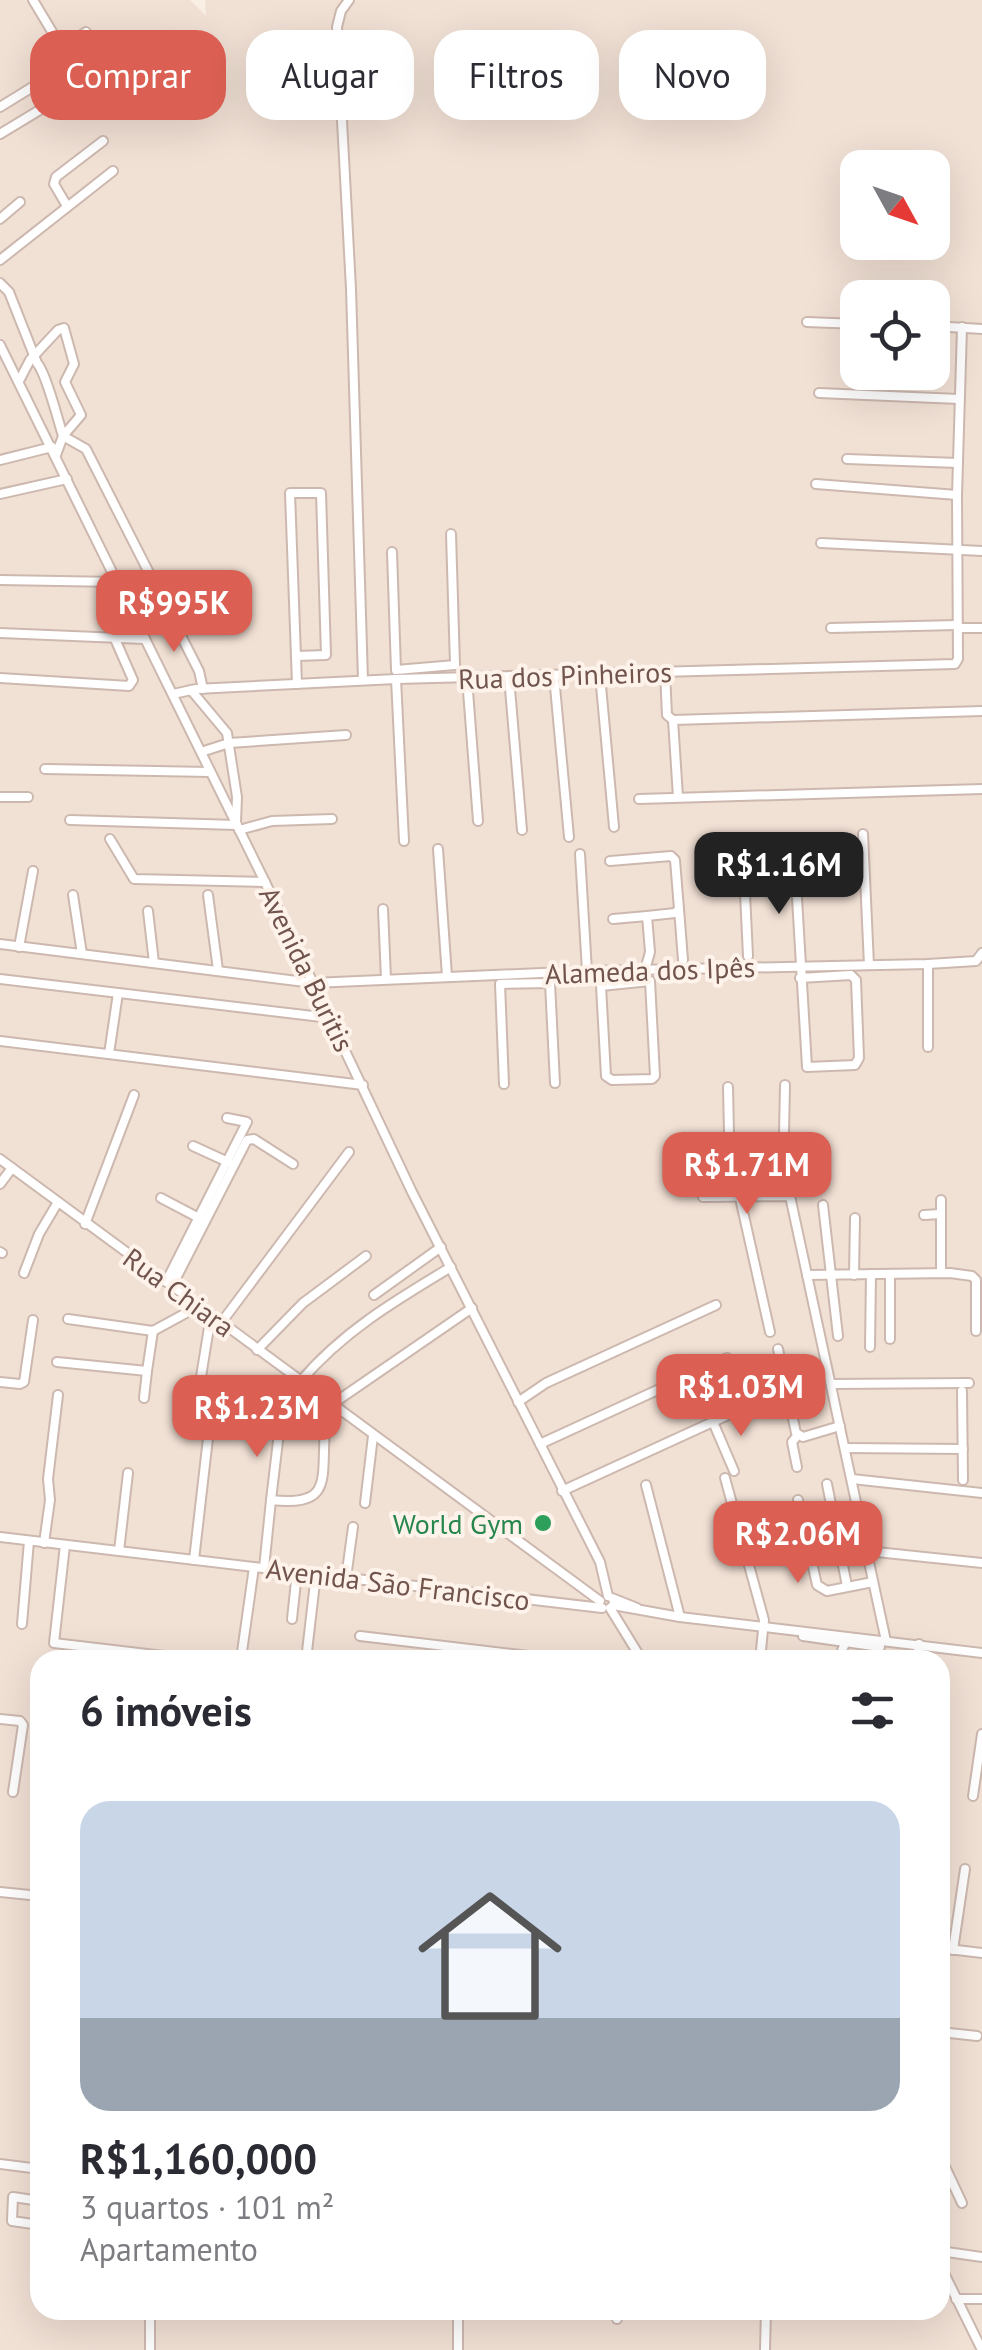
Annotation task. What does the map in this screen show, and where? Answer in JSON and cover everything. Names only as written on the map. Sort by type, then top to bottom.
[{"type":"street","points":[[48,0],[35,3],[52,30]]},
{"type":"street","points":[[349,0],[337,27],[351,289],[363,680]]},
{"type":"street","points":[[0,107],[30,89]]},
{"type":"street","points":[[0,134],[30,116]]},
{"type":"street","points":[[68,206],[54,184],[56,177],[103,141]]},
{"type":"street","points":[[0,260],[113,171]]},
{"type":"street","points":[[0,218],[20,202]]},
{"type":"street","points":[[0,284],[9,292],[44,371],[62,436],[86,450],[199,671],[203,688]]},
{"type":"street","points":[[807,322],[840,323]]},
{"type":"street","points":[[950,327],[982,329]]},
{"type":"street","points":[[958,626],[956,495],[962,327]]},
{"type":"street","points":[[0,460],[54,451],[81,414],[65,382],[74,364],[64,328],[35,355],[18,381]]},
{"type":"street","name":"Avenida Buritis","points":[[0,345],[266,882],[469,1310],[600,1562],[608,1603],[636,1650]]},
{"type":"street","points":[[819,394],[959,400]]},
{"type":"street","points":[[847,458],[958,463]]},
{"type":"street","points":[[0,494],[68,479]]},
{"type":"street","points":[[816,484],[956,495]]},
{"type":"street","points":[[296,656],[326,655],[321,493],[290,492],[297,684]]},
{"type":"street","points":[[451,534],[454,665],[465,678],[478,821]]},
{"type":"street","points":[[820,543],[982,551]]},
{"type":"street","points":[[392,552],[396,670],[454,665]]},
{"type":"street","points":[[0,580],[118,582]]},
{"type":"street","name":"Rua dos Pinheiros","points":[[173,694],[203,688],[363,680],[956,663],[958,626]]},
{"type":"street","points":[[831,628],[982,628]]},
{"type":"street","points":[[0,633],[146,639]]},
{"type":"street","points":[[0,678],[129,686],[133,680],[116,639]]},
{"type":"street","points":[[665,672],[667,715],[674,720],[982,710]]},
{"type":"street","points":[[600,675],[614,827]]},
{"type":"street","points":[[554,676],[569,836]]},
{"type":"street","points":[[509,677],[522,830]]},
{"type":"street","points":[[396,679],[404,841]]},
{"type":"street","points":[[191,690],[227,733],[237,797],[237,826]]},
{"type":"street","points":[[674,720],[678,797]]},
{"type":"street","points":[[201,752],[229,743],[346,735]]},
{"type":"street","points":[[45,769],[210,772]]},
{"type":"street","points":[[639,798],[982,789]]},
{"type":"street","points":[[0,797],[28,797]]},
{"type":"street","points":[[70,820],[237,826],[332,819]]},
{"type":"street","points":[[863,834],[869,965]]},
{"type":"street","points":[[110,839],[134,879],[266,882]]},
{"type":"street","points":[[794,847],[800,978],[807,1067],[854,1065],[859,1058],[856,980],[850,975],[800,978]]},
{"type":"street","points":[[438,849],[446,974]]},
{"type":"street","points":[[580,854],[587,971]]},
{"type":"street","points":[[610,861],[674,858],[683,960]]},
{"type":"street","points":[[18,946],[34,871]]},
{"type":"street","points":[[724,872],[797,871]]},
{"type":"street","points":[[744,872],[748,956]]},
{"type":"street","points":[[73,895],[82,954]]},
{"type":"street","points":[[208,895],[218,970]]},
{"type":"street","points":[[384,909],[386,979]]},
{"type":"street","points":[[613,919],[675,914],[679,909]]},
{"type":"street","points":[[148,911],[154,963]]},
{"type":"street","points":[[645,970],[650,952],[648,916]]},
{"type":"street","name":"Alameda dos Ipês","points":[[0,944],[313,983],[446,974],[973,962],[982,953]]},
{"type":"street","points":[[928,964],[928,1047]]},
{"type":"street","points":[[628,970],[628,982]]},
{"type":"street","points":[[523,973],[526,984]]},
{"type":"street","points":[[0,979],[330,1018]]},
{"type":"street","points":[[628,982],[652,984],[656,1064],[652,1079],[612,1080],[606,1076],[600,986],[628,982]]},
{"type":"street","points":[[504,1084],[500,984],[550,983],[555,1083]]},
{"type":"street","points":[[110,1054],[118,993]]},
{"type":"street","points":[[0,1041],[363,1084]]},
{"type":"street","points":[[783,1196],[785,1086]]},
{"type":"street","points":[[728,1087],[730,1180],[783,1181]]},
{"type":"street","points":[[86,1224],[134,1095]]},
{"type":"street","points":[[169,1284],[247,1122],[227,1118]]},
{"type":"street","points":[[169,1284],[245,1142],[254,1140],[292,1164]]},
{"type":"street","points":[[193,1146],[228,1162]]},
{"type":"street","points":[[221,1322],[349,1152]]},
{"type":"street","name":"Rua Chiara","points":[[0,1159],[373,1436],[608,1603]]},
{"type":"street","points":[[0,1184],[12,1168]]},
{"type":"street","points":[[703,1197],[790,1196],[867,1551],[883,1644]]},
{"type":"street","points":[[160,1198],[199,1218]]},
{"type":"street","points":[[740,1198],[770,1332]]},
{"type":"street","points":[[941,1200],[942,1274]]},
{"type":"street","points":[[24,1273],[39,1234],[58,1202]]},
{"type":"street","points":[[824,1205],[838,1336]]},
{"type":"street","points":[[924,1215],[940,1214]]},
{"type":"street","points":[[854,1275],[855,1218]]},
{"type":"street","points":[[374,1294],[441,1247]]},
{"type":"street","points":[[257,1350],[303,1303],[366,1256]]},
{"type":"street","points":[[411,1268],[418,1286]]},
{"type":"street","points":[[300,1382],[340,1340],[451,1268]]},
{"type":"street","points":[[870,1274],[870,1348]]},
{"type":"street","points":[[890,1274],[890,1339]]},
{"type":"street","points":[[807,1275],[972,1276],[976,1280],[976,1331]]},
{"type":"street","points":[[518,1402],[546,1383],[716,1305]]},
{"type":"street","points":[[68,1319],[153,1331],[199,1306]]},
{"type":"street","points":[[331,1405],[469,1310]]},
{"type":"street","points":[[200,1383],[211,1315]]},
{"type":"street","points":[[0,1382],[24,1382],[33,1320]]},
{"type":"street","points":[[144,1398],[153,1331]]},
{"type":"street","points":[[778,1350],[798,1436]]},
{"type":"street","points":[[540,1444],[727,1358]]},
{"type":"street","points":[[57,1362],[147,1371]]},
{"type":"street","points":[[831,1384],[969,1383]]},
{"type":"street","points":[[962,1391],[963,1480]]},
{"type":"street","points":[[44,1542],[58,1395]]},
{"type":"street","points":[[562,1491],[741,1409]]},
{"type":"street","points":[[194,1560],[211,1412]]},
{"type":"street","points":[[713,1422],[734,1471]]},
{"type":"street","points":[[243,1650],[280,1424]]},
{"type":"street","points":[[798,1436],[840,1426]]},
{"type":"street","points":[[270,1500],[298,1503],[314,1496],[320,1486],[325,1428]]},
{"type":"street","points":[[365,1503],[373,1436]]},
{"type":"street","points":[[797,1467],[792,1442],[798,1436]]},
{"type":"street","points":[[845,1448],[962,1450]]},
{"type":"street","points":[[118,1551],[128,1473]]},
{"type":"street","points":[[726,1478],[764,1627],[761,1650]]},
{"type":"street","points":[[852,1479],[982,1493]]},
{"type":"street","points":[[826,1484],[847,1586]]},
{"type":"street","points":[[646,1486],[680,1617]]},
{"type":"street","points":[[798,1500],[817,1585],[824,1590],[873,1582]]},
{"type":"street","points":[[346,1578],[353,1528]]},
{"type":"street","name":"Avenida São Francisco","points":[[0,1537],[346,1578],[608,1603],[646,1612],[909,1650]]},
{"type":"street","points":[[22,1624],[29,1540]]},
{"type":"street","points":[[65,1545],[54,1642],[90,1650]]},
{"type":"street","points":[[867,1551],[981,1563]]},
{"type":"street","points":[[292,1619],[297,1572]]},
{"type":"street","points":[[307,1650],[316,1574]]},
{"type":"street","points":[[360,1636],[478,1650]]},
{"type":"street","points":[[802,1636],[846,1640],[842,1650]]},
{"type":"street","name":"Avenida São Francisco","points":[[950,1652],[982,1653]]},
{"type":"street","points":[[0,1719],[20,1721],[23,1725],[12,1792]]},
{"type":"street","points":[[973,1796],[982,1734]]},
{"type":"street","points":[[953,1950],[965,1869]]},
{"type":"street","points":[[0,1892],[30,1895]]},
{"type":"street","points":[[950,1950],[982,1953]]},
{"type":"street","points":[[950,2033],[977,2036]]},
{"type":"street","points":[[0,2164],[30,2168]]},
{"type":"street","points":[[950,2178],[962,2204]]},
{"type":"street","points":[[30,2200],[13,2197],[12,2221],[30,2224]]},
{"type":"street","points":[[950,2253],[982,2257]]},
{"type":"street","points":[[950,2260],[956,2254]]},
{"type":"street","points":[[950,2286],[982,2350]]},
{"type":"street","points":[[956,2299],[982,2298]]},
{"type":"street","points":[[150,2320],[150,2350]]},
{"type":"street","points":[[458,2320],[458,2350]]},
{"type":"street","points":[[765,2350],[766,2320]]},
{"type":"shaded area","points":[[0,0],[190,0],[206,16],[205,0],[982,0],[982,2350],[0,2350]]},
{"type":"place","name":"World Gym","points":[[543,1523]]}]
